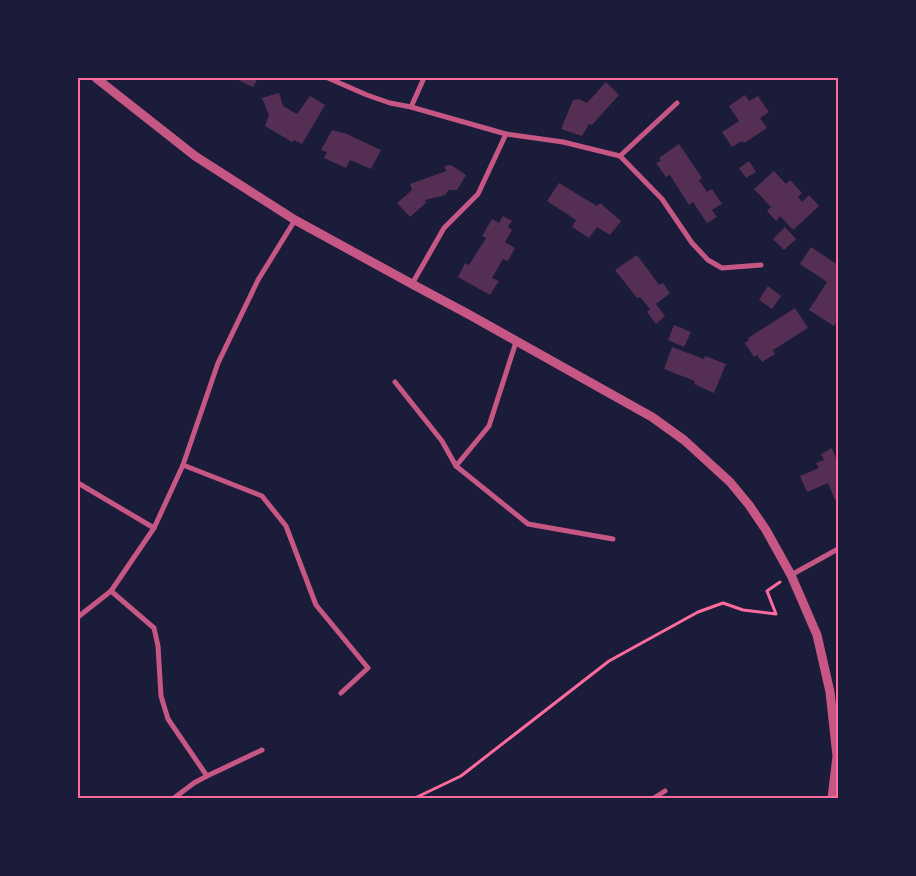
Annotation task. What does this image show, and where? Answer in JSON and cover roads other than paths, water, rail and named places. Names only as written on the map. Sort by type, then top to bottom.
[{"type":"street","points":[[96,78],[195,156],[295,220],[652,417],[684,440],[730,482],[766,530],[791,575],[817,635],[830,692],[837,756],[832,798]]},
{"type":"street","points":[[328,78],[390,103],[410,106],[506,134],[563,142],[620,156],[662,199],[692,243],[708,260],[722,268],[760,265]]},
{"type":"street","points":[[410,106],[424,78]]},
{"type":"street","points":[[620,156],[677,103]]},
{"type":"street","points":[[412,284],[444,228],[478,194],[506,134]]},
{"type":"street","points":[[78,617],[110,591],[154,528],[183,465],[218,363],[258,280],[295,220]]},
{"type":"street","points":[[456,466],[489,426],[516,342]]},
{"type":"street","points":[[395,382],[442,441],[456,466],[528,524],[613,539]]},
{"type":"street","points":[[183,465],[262,496],[286,526],[316,605],[368,668],[341,693]]},
{"type":"street","points":[[78,484],[154,528]]},
{"type":"street","points":[[791,575],[838,549]]},
{"type":"street","points":[[110,591],[154,628],[158,646],[161,696],[168,719],[207,776]]},
{"type":"street","points":[[174,798],[194,783],[262,750]]},
{"type":"street","points":[[654,798],[665,791]]}]
